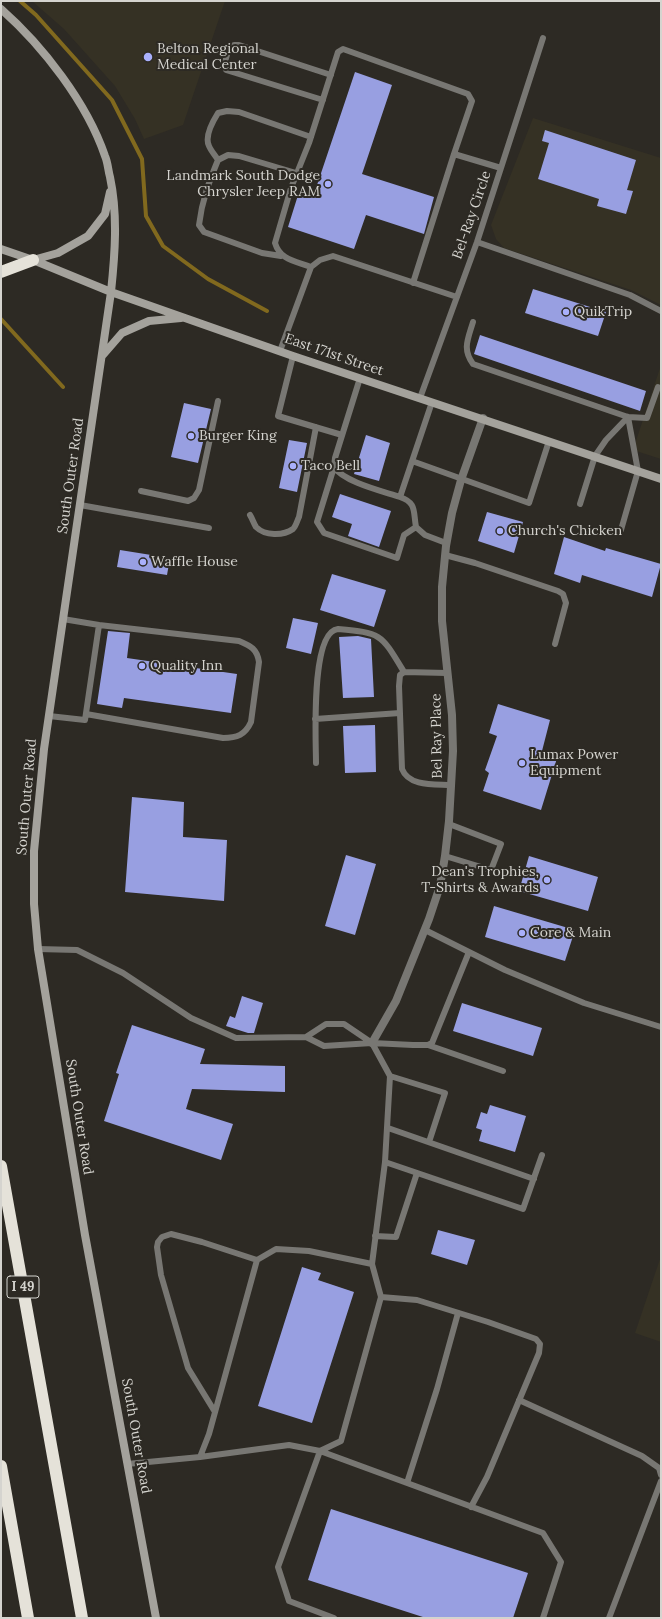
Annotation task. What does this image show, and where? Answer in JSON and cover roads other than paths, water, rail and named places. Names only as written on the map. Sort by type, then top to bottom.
[{"type":"highway","points":[[1,272],[33,260]]},
{"type":"highway","name":"I 49","points":[[1,1166],[82,1618]]},
{"type":"highway","points":[[1,1466],[28,1618]]},
{"type":"street","name":"South Outer Road","points":[[1,9],[30,37],[53,64],[73,94],[91,124],[106,157],[112,186],[115,256],[102,356],[44,749],[34,851],[34,904],[38,949],[85,1235],[156,1618]]},
{"type":"street","points":[[33,260],[58,253],[88,236],[105,214],[112,186]]},
{"type":"street","name":"East 171st Street","points":[[1,249],[33,260],[111,292],[293,356],[483,418],[661,479]]},
{"type":"street","points":[[102,356],[122,333],[149,321],[184,318]]},
{"type":"street","name":"Bel Ray Place","points":[[372,1044],[396,1001],[425,930],[440,886],[449,824],[453,751],[452,715],[442,621],[442,587],[446,543],[461,480],[483,418]]},
{"type":"lane","name":"Bel-Ray Circle","points":[[420,398],[476,242],[543,38]]},
{"type":"lane","points":[[323,100],[226,70],[224,65],[229,48],[234,45],[239,45],[331,75]]},
{"type":"lane","points":[[281,256],[277,251],[275,243],[290,188],[311,137],[338,52],[343,49],[468,94],[472,101],[412,283]]},
{"type":"lane","points":[[218,160],[208,145],[208,135],[211,124],[218,113],[227,110],[239,112],[311,137]]},
{"type":"lane","points":[[454,154],[500,168]]},
{"type":"lane","points":[[296,173],[239,156],[228,155],[218,160],[206,187],[199,225],[204,232],[262,253],[281,256],[311,267]]},
{"type":"lane","points":[[476,242],[630,295],[661,311]]},
{"type":"lane","points":[[280,351],[311,267],[320,260],[333,256],[457,297]]},
{"type":"lane","points":[[473,322],[466,348],[468,357],[473,364],[628,417],[646,418],[660,388],[661,380]]},
{"type":"lane","points":[[293,356],[278,416],[342,435]]},
{"type":"lane","points":[[360,378],[317,522],[324,533],[397,558],[404,535],[416,527]]},
{"type":"lane","points":[[141,491],[188,501],[194,498],[199,490],[218,401]]},
{"type":"lane","points":[[400,497],[432,402]]},
{"type":"lane","points":[[580,504],[595,456],[606,440],[628,417]]},
{"type":"lane","points":[[620,530],[638,471],[628,417]]},
{"type":"lane","points":[[250,515],[256,527],[265,532],[275,534],[285,533],[294,528],[299,517],[316,427]]},
{"type":"lane","points":[[412,462],[529,503],[550,441]]},
{"type":"lane","points":[[334,467],[338,473],[346,478],[409,500],[413,506],[416,527],[425,535],[446,543]]},
{"type":"lane","points":[[80,504],[209,528]]},
{"type":"lane","points":[[445,556],[475,563],[525,579],[563,594],[566,603],[555,644]]},
{"type":"lane","points":[[63,619],[99,625],[239,642],[252,646],[258,653],[259,662],[251,722],[247,730],[242,735],[233,738],[223,738],[86,714]]},
{"type":"lane","points":[[49,716],[86,720],[99,625]]},
{"type":"lane","points":[[316,763],[315,694],[322,646],[327,637],[335,629],[374,634],[385,642],[404,672]]},
{"type":"lane","points":[[448,673],[404,672],[400,675],[399,679],[402,769],[404,774],[407,778],[414,782],[451,785]]},
{"type":"lane","points":[[316,719],[400,713]]},
{"type":"lane","points":[[445,856],[491,870],[501,844],[449,824]]},
{"type":"lane","points":[[425,930],[505,970],[584,1003],[661,1027]]},
{"type":"lane","points":[[38,949],[77,950],[123,973],[191,1018],[236,1038],[306,1037],[324,1046],[372,1044],[428,1045],[503,1070]]},
{"type":"lane","points":[[428,1045],[434,1040],[469,952]]},
{"type":"lane","points":[[306,1037],[326,1024],[344,1024],[372,1044],[390,1076],[385,1162],[372,1264],[381,1297],[341,1441],[320,1451],[278,1567],[289,1601],[334,1618]]},
{"type":"lane","points":[[390,1076],[445,1093],[429,1142]]},
{"type":"lane","points":[[388,1128],[534,1179]]},
{"type":"lane","points":[[385,1162],[523,1209],[542,1155]]},
{"type":"lane","points":[[375,1236],[396,1237],[417,1173]]},
{"type":"lane","points":[[215,1412],[188,1368],[161,1275],[157,1247],[158,1242],[162,1238],[171,1234],[202,1242],[257,1260]]},
{"type":"lane","points":[[200,1457],[209,1434],[257,1260],[276,1249],[309,1251],[372,1264]]},
{"type":"lane","points":[[381,1297],[414,1299],[458,1312],[536,1338],[540,1344],[539,1353],[487,1477],[471,1506]]},
{"type":"lane","points":[[407,1483],[437,1389],[458,1312]]},
{"type":"lane","points":[[518,1400],[642,1456],[659,1468],[661,1475]]},
{"type":"lane","points":[[127,1464],[200,1457],[289,1445],[320,1451],[471,1506],[543,1533],[561,1562],[543,1618]]},
{"type":"lane","points":[[609,1618],[661,1481]]},
{"type":"waterway","points":[[20,1],[36,15],[112,100],[142,159],[146,216],[163,246],[208,279],[267,311]]},
{"type":"waterway","points":[[1,319],[63,387]]},
{"type":"place","name":"Belton Regional Medical Center","points":[[148,57]]},
{"type":"place","name":"Landmark South Dodge Chrysler Jeep RAM","points":[[328,184]]},
{"type":"place","name":"QuikTrip","points":[[566,312]]},
{"type":"place","name":"Burger King","points":[[191,436]]},
{"type":"place","name":"Taco Bell","points":[[293,466]]},
{"type":"place","name":"Church's Chicken","points":[[500,531]]},
{"type":"place","name":"Waffle House","points":[[143,562]]},
{"type":"place","name":"Quality Inn","points":[[142,666]]},
{"type":"place","name":"Lumax Power Equipment","points":[[522,763]]},
{"type":"place","name":"Dean's Trophies, T-Shirts & Awards","points":[[547,880]]},
{"type":"place","name":"Core & Main","points":[[522,933]]}]
